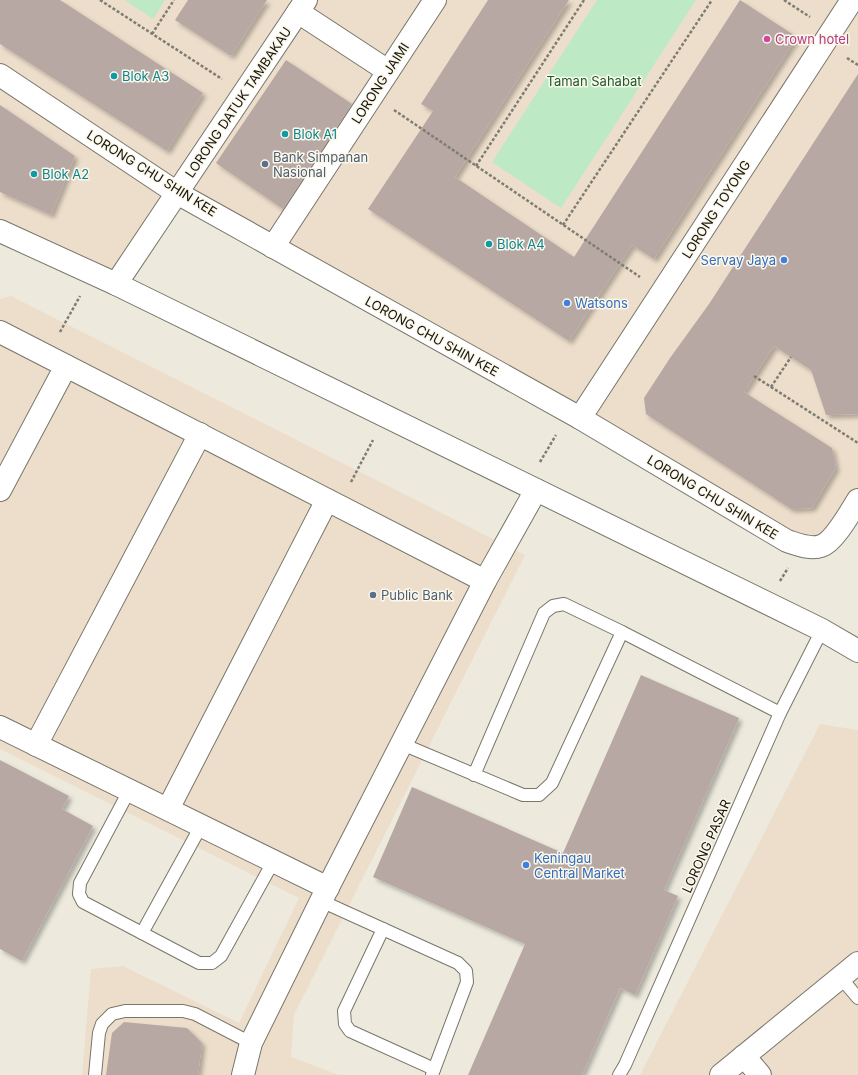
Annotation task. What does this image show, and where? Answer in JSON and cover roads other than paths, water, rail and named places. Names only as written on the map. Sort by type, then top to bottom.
[{"type":"street","name":"LORONG JAIMI","points":[[273,246],[435,0]]},
{"type":"street","name":"LORONG TOYONG","points":[[580,418],[852,0]]},
{"type":"street","points":[[302,6],[388,71]]},
{"type":"street","name":"LORONG DATUK TAMBAKAU","points":[[116,284],[302,6]]},
{"type":"street","name":"LORONG CHU SHIN KEE","points":[[0,75],[177,193],[580,418],[787,541],[803,546],[822,546],[837,534],[858,500]]},
{"type":"street","points":[[0,231],[116,284],[386,416],[822,630],[858,651]]},
{"type":"street","points":[[0,332],[333,502],[485,582]]},
{"type":"street","points":[[0,490],[66,366]]},
{"type":"street","points":[[36,745],[200,434]]},
{"type":"street","points":[[243,1075],[251,1043],[324,894],[485,582],[536,490]]},
{"type":"street","points":[[168,809],[333,502]]},
{"type":"street","points":[[0,727],[273,862],[324,894]]},
{"type":"street","points":[[721,1075],[858,964]]},
{"type":"street","points":[[744,1056],[760,1075]]},
{"type":"lane","points":[[474,775],[544,613],[553,606],[564,604],[780,713]]},
{"type":"lane","name":"LORONG PASAR","points":[[619,1075],[625,1065],[780,713],[822,630]]},
{"type":"lane","points":[[402,744],[523,795],[539,795],[552,783],[622,632]]},
{"type":"lane","points":[[129,791],[80,883],[79,894],[84,902],[199,963],[212,963],[220,956],[273,862]]},
{"type":"lane","points":[[142,933],[201,826]]},
{"type":"lane","points":[[324,894],[382,929],[458,963],[466,971],[467,982],[433,1072],[350,1031],[345,1024],[344,1011],[382,929]]},
{"type":"lane","points":[[841,978],[858,998]]},
{"type":"lane","points":[[95,1075],[99,1033],[102,1024],[112,1014],[125,1011],[183,1011],[195,1014],[251,1043]]},
{"type":"place","name":"Crown hotel","points":[[767,39]]},
{"type":"place","name":"Blok A3","points":[[114,76]]},
{"type":"place","name":"Blok A1","points":[[285,134]]},
{"type":"place","name":"Bank Simpanan Nasional","points":[[265,164]]},
{"type":"place","name":"Blok A2","points":[[34,174]]},
{"type":"place","name":"Blok A4","points":[[489,244]]},
{"type":"place","name":"Servay Jaya","points":[[784,260]]},
{"type":"place","name":"Watsons","points":[[567,303]]},
{"type":"place","name":"Public Bank","points":[[373,595]]},
{"type":"place","name":"Keningau Central Market","points":[[526,865]]},
{"type":"park label","name":"Taman Sahabat","points":[[594,81]]}]
